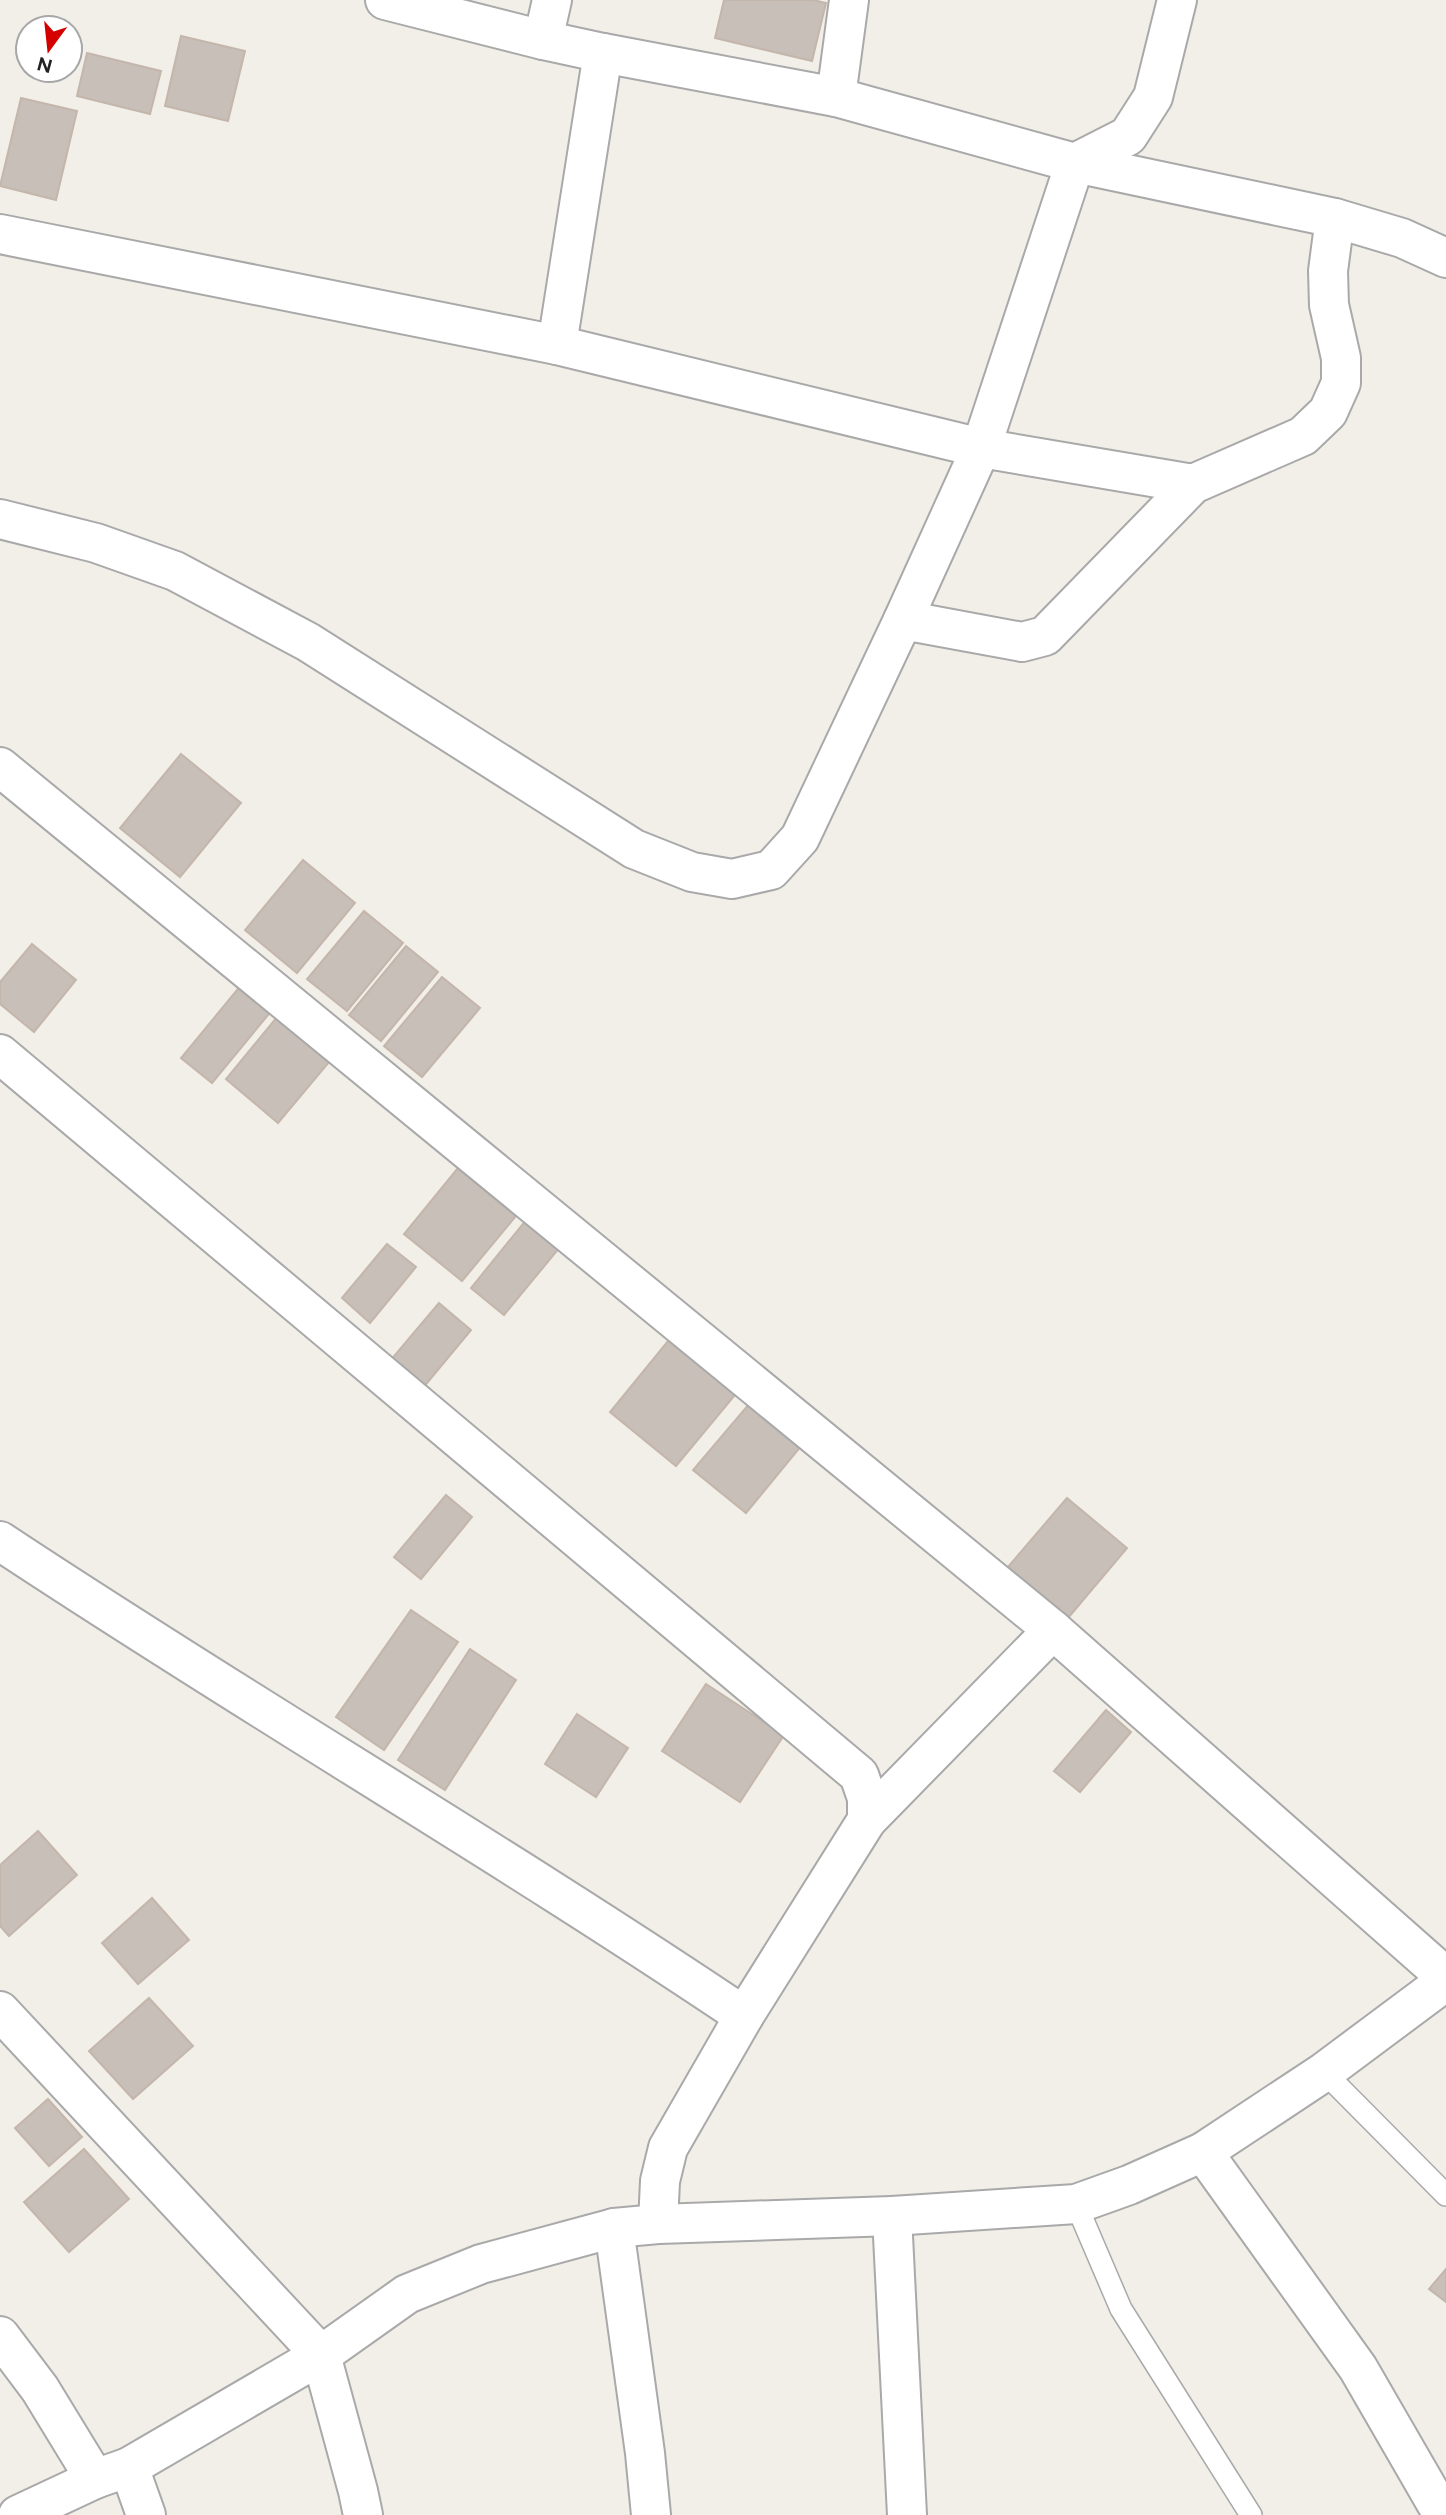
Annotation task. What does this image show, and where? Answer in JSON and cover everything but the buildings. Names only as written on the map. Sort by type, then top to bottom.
[{"type":"street","points":[[385,0],[543,40],[836,97],[1076,163],[1335,218],[1402,238],[1446,258]]},
{"type":"street","points":[[543,40],[552,0]]},
{"type":"street","points":[[836,97],[849,0]]},
{"type":"street","points":[[0,519],[96,543],[175,571],[308,642],[634,849],[692,872],[732,879],[771,870],[800,838],[904,620],[981,448],[1076,163],[1128,136],[1153,97],[1177,0]]},
{"type":"street","points":[[557,345],[603,52]]},
{"type":"street","points":[[904,620],[1022,642],[1045,636],[1193,484],[1303,436],[1328,412],[1341,383],[1341,358],[1329,293],[1328,271],[1335,218]]},
{"type":"street","points":[[0,234],[557,345],[981,448],[1193,484]]},
{"type":"street","points":[[0,767],[1052,1630],[1446,1979],[1324,2072],[1203,2152],[1129,2185],[1076,2204],[892,2216],[614,2228],[481,2264],[407,2294],[321,2355],[112,2473],[18,2515]]},
{"type":"street","points":[[0,1055],[859,1775],[867,1798],[867,1820]]},
{"type":"street","points":[[0,1541],[87,1599],[614,1929],[744,2016]]},
{"type":"street","points":[[658,2224],[660,2181],[668,2148],[744,2016],[867,1820],[1052,1630]]},
{"type":"street","points":[[0,2011],[321,2355],[363,2515]]},
{"type":"street","points":[[1203,2152],[1358,2368],[1443,2515]]},
{"type":"street","points":[[892,2216],[907,2515]]},
{"type":"street","points":[[614,2228],[651,2515]]},
{"type":"street","points":[[0,2336],[40,2389],[146,2515]]},
{"type":"lane","points":[[1324,2072],[1446,2195]]},
{"type":"lane","points":[[1076,2204],[1121,2309],[1251,2515]]}]
